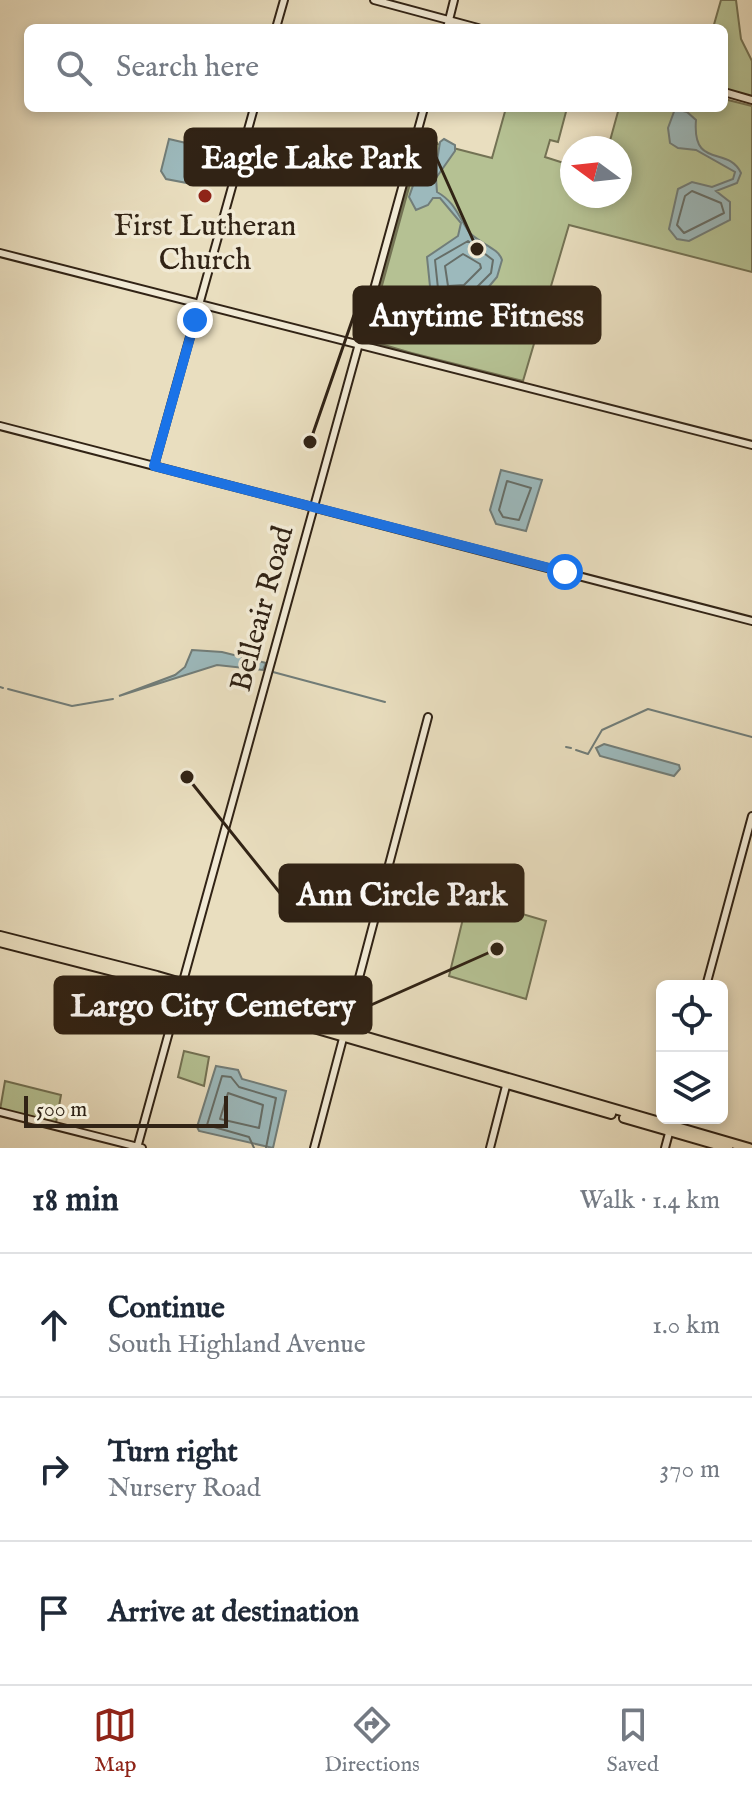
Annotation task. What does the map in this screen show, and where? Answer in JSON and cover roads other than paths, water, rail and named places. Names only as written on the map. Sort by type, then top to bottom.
[{"type":"main road","points":[[0,939],[670,1125],[726,1147],[738,1148]]},
{"type":"main road","points":[[507,1081],[560,1099],[621,1111],[749,1148]]},
{"type":"street","points":[[277,24],[284,0]]},
{"type":"street","points":[[374,0],[448,24],[454,0]]},
{"type":"street","points":[[728,93],[752,100]]},
{"type":"street","points":[[154,466],[253,112]]},
{"type":"street","name":"Belleair Road","points":[[139,1148],[423,112]]},
{"type":"street","points":[[0,253],[752,445]]},
{"type":"street","points":[[0,426],[752,621]]},
{"type":"street","points":[[314,1148],[428,717]]},
{"type":"street","points":[[708,980],[752,816]]},
{"type":"street","points":[[490,1148],[507,1081]]},
{"type":"street","points":[[0,1112],[139,1148]]},
{"type":"street","points":[[663,1148],[670,1125]]},
{"type":"water","points":[[674,112],[687,112],[696,120],[696,135],[705,151],[728,160],[741,173],[737,183],[716,191],[730,202],[730,220],[689,241],[677,239],[669,229],[678,189],[692,182],[712,187],[733,179],[735,172],[696,150],[678,148],[670,143],[668,128]]},
{"type":"water","points":[[169,139],[199,146],[187,183],[166,179],[161,171]]},
{"type":"water","points":[[444,139],[455,145],[455,151],[436,178],[437,192],[452,205],[469,232],[497,252],[502,260],[497,277],[476,302],[437,307],[432,306],[427,257],[458,236],[461,223],[440,198],[433,198],[428,205],[416,210],[409,197],[416,177],[435,174],[440,142]]},
{"type":"water","points":[[501,470],[542,480],[526,531],[496,524],[490,510]]},
{"type":"water","points":[[192,650],[222,652],[266,663],[263,670],[217,665],[119,696],[175,675],[185,667]]},
{"type":"water","points":[[604,744],[679,765],[680,769],[674,776],[600,756],[596,748]]},
{"type":"water","points":[[216,1066],[238,1070],[242,1079],[286,1091],[273,1148],[199,1131],[197,1127]]},
{"type":"waterway","points":[[273,672],[385,702]]},
{"type":"waterway","points":[[8,689],[72,706],[113,699]]},
{"type":"waterway","points":[[576,750],[588,754],[602,730],[648,709],[752,737]]},
{"type":"waterway","points":[[566,747],[571,748]]},
{"type":"place","name":"First Lutheran Church","points":[[205,196]]},
{"type":"place","name":"Eagle Lake Park","points":[[477,249]]},
{"type":"place","name":"Anytime Fitness","points":[[310,442]]},
{"type":"place","name":"Ann Circle Park","points":[[187,777]]},
{"type":"place","name":"Largo City Cemetery","points":[[497,949]]}]
